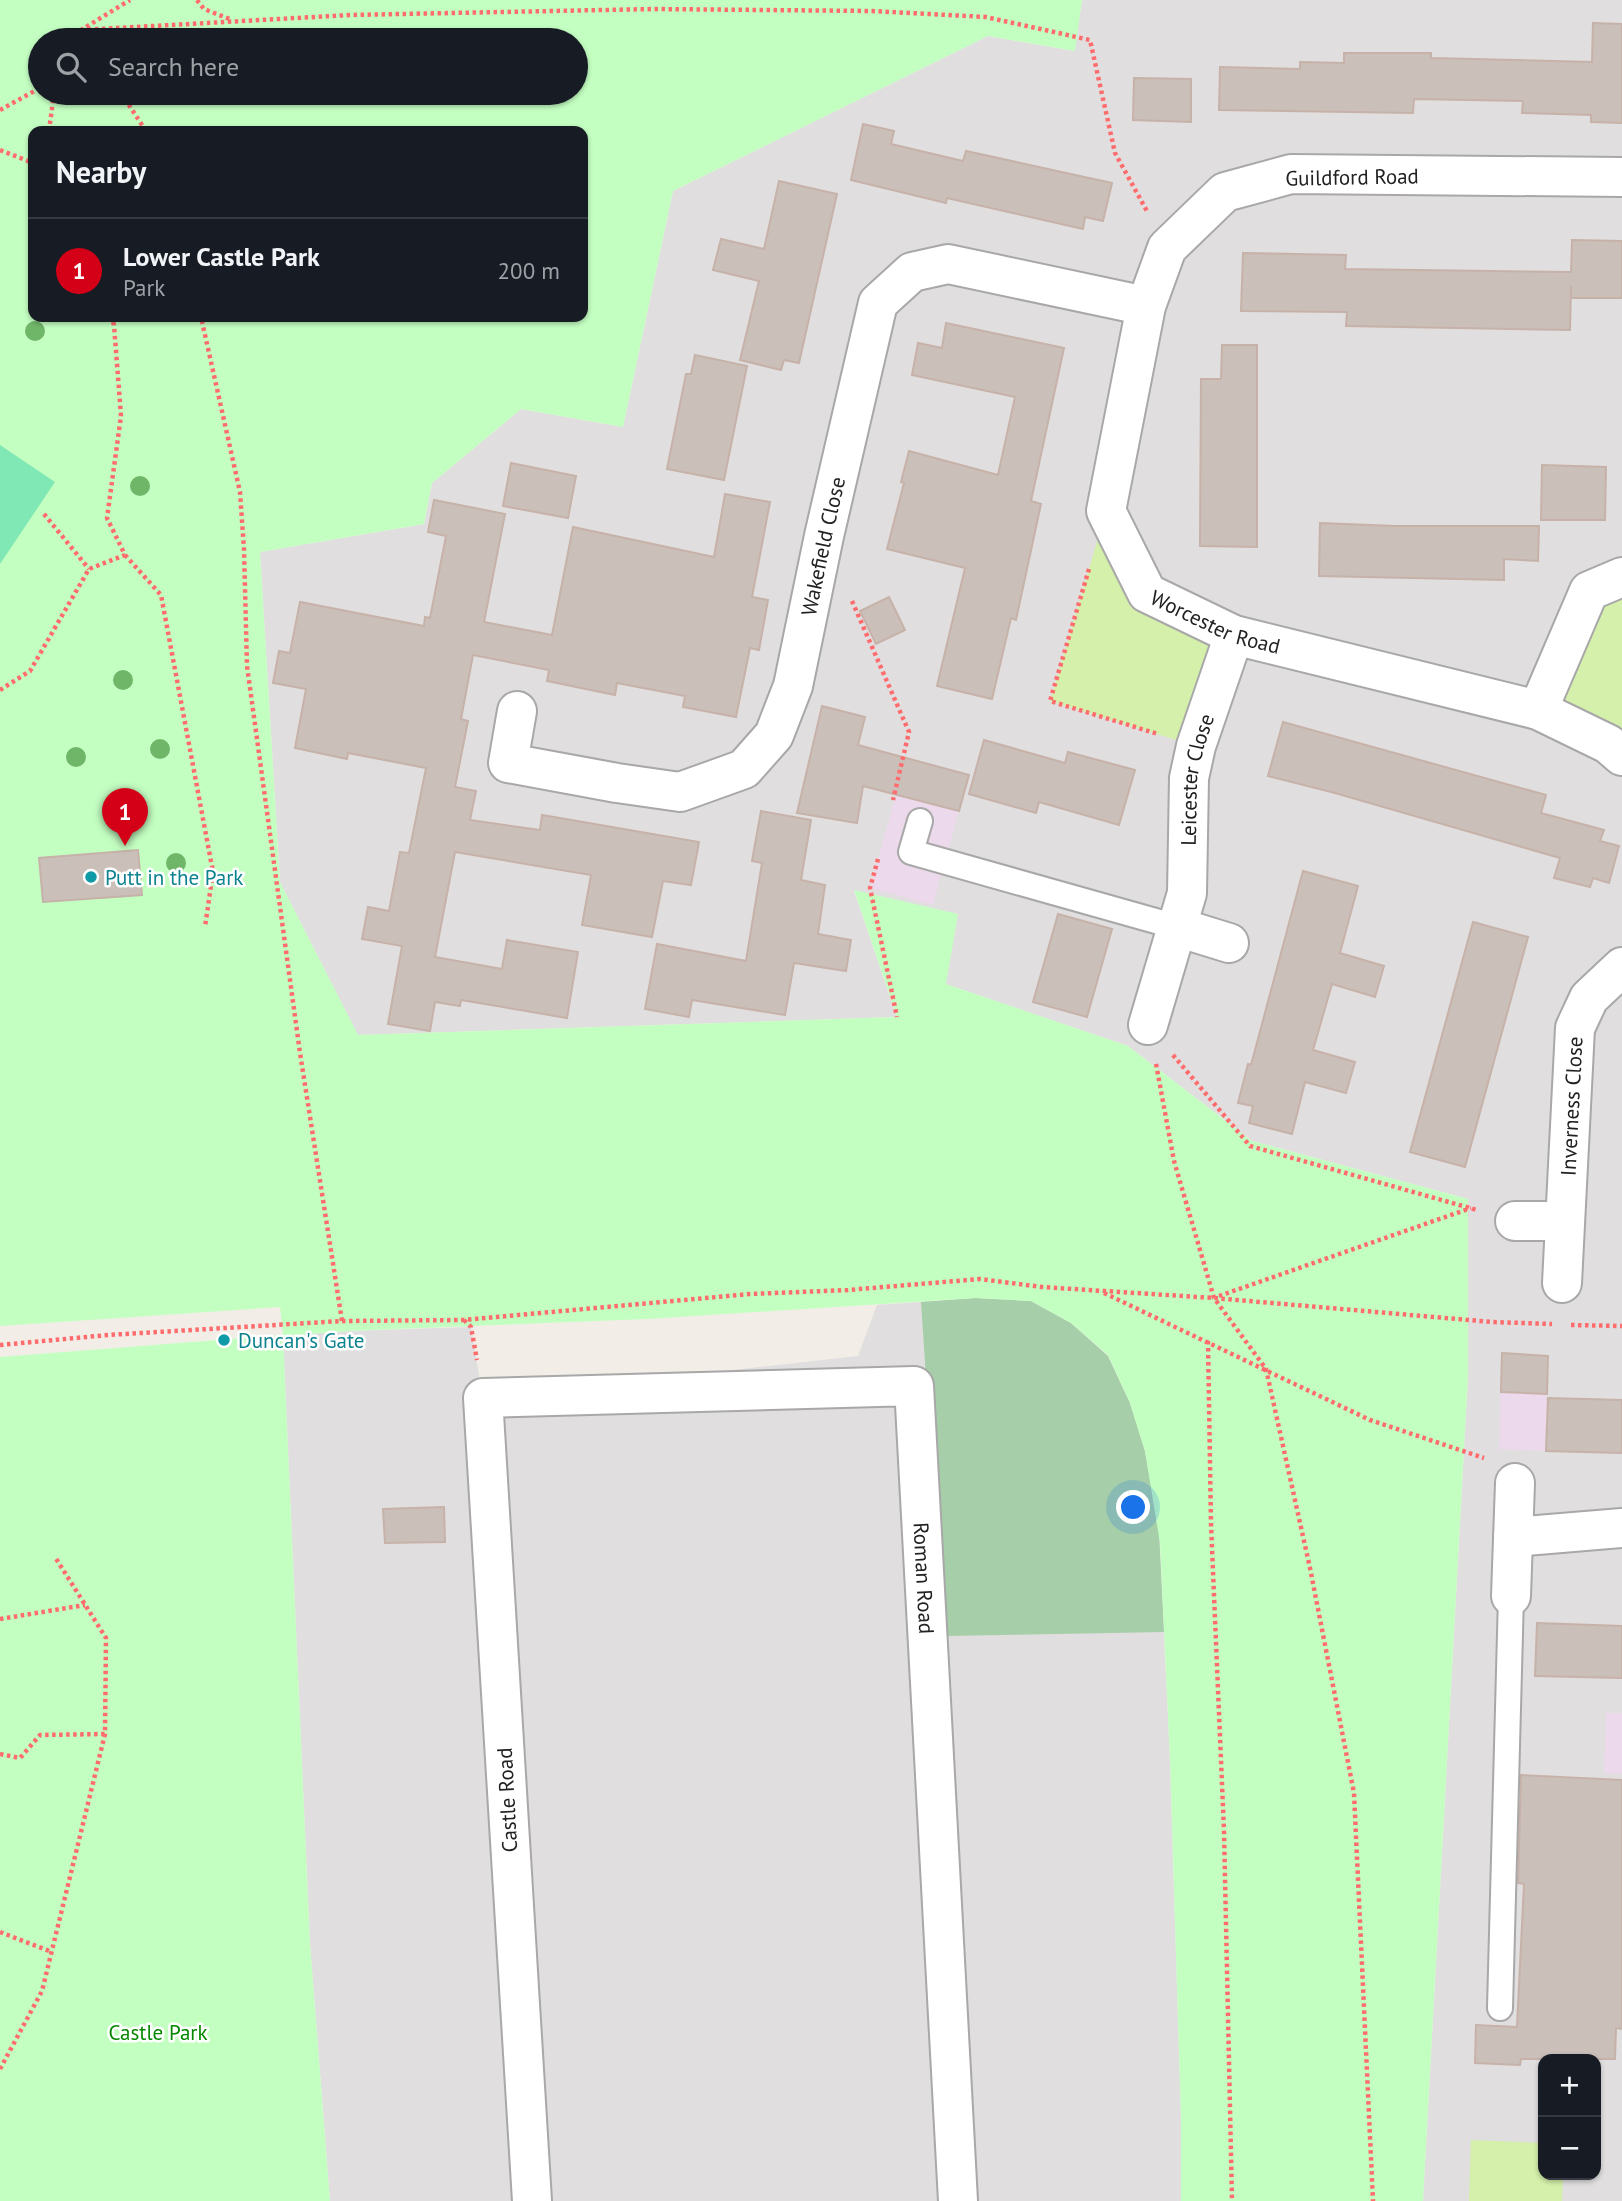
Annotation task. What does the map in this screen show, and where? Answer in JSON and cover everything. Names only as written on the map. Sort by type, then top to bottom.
[{"type":"street","name":"Guildford Road","points":[[1146,306],[1167,248],[1225,192],[1291,174],[1622,177]]},
{"type":"street","name":"Wakefield Close","points":[[517,711],[508,763],[680,792],[744,769],[774,735],[793,686],[824,536],[878,303],[912,272],[948,264],[1146,306]]},
{"type":"street","points":[[1106,511],[1146,306]]},
{"type":"street","name":"Worcester Road","points":[[1106,511],[1147,593],[1234,635],[1538,710],[1608,744],[1622,756]]},
{"type":"street","points":[[1538,710],[1589,591],[1622,578]]},
{"type":"street","name":"Leicester Close","points":[[1148,1025],[1187,893],[1189,778],[1196,746],[1234,635]]},
{"type":"street","points":[[1177,927],[1229,943]]},
{"type":"street","name":"Inverness Close","points":[[1562,1283],[1575,1028],[1589,998],[1622,967]]},
{"type":"street","points":[[1515,1221],[1566,1221]]},
{"type":"street","name":"Roman Road","points":[[483,1398],[914,1386],[958,2201]]},
{"type":"street","name":"Castle Road","points":[[483,1398],[532,2201]]},
{"type":"street","points":[[1510,1596],[1515,1483]]},
{"type":"street","points":[[1513,1537],[1622,1528]]},
{"type":"lane","points":[[920,821],[911,852],[1177,927]]},
{"type":"lane","points":[[1500,2008],[1510,1596]]},
{"type":"path","points":[[84,28],[130,0]]},
{"type":"path","points":[[197,0],[204,9],[236,21]]},
{"type":"path","points":[[115,28],[351,15],[654,9],[872,11],[986,17],[1090,40],[1115,153],[1167,248]]},
{"type":"path","points":[[0,110],[28,95]]},
{"type":"path","points":[[50,126],[52,105]]},
{"type":"path","points":[[129,105],[143,126]]},
{"type":"path","points":[[0,150],[28,161]]},
{"type":"path","points":[[113,322],[121,416],[107,518],[125,555],[161,595],[213,872],[205,927]]},
{"type":"path","points":[[202,322],[240,492],[247,666],[300,1053],[342,1321]]},
{"type":"path","points":[[1106,511],[1050,701],[1196,746]]},
{"type":"path","points":[[44,514],[89,569]]},
{"type":"path","points":[[0,690],[30,671],[89,569],[125,555]]},
{"type":"path","points":[[850,597],[909,732],[891,806]]},
{"type":"path","points":[[879,855],[870,888],[898,1017]]},
{"type":"path","points":[[1148,1025],[1250,1146],[1515,1221]]},
{"type":"path","points":[[1148,1025],[1174,1161],[1214,1298],[1266,1369],[1310,1568],[1354,1793],[1373,2201]]},
{"type":"path","points":[[1214,1298],[1471,1208]]},
{"type":"path","points":[[0,1345],[108,1335],[342,1321],[463,1320],[723,1296],[849,1290],[980,1279],[1492,1322],[1557,1324]]},
{"type":"path","points":[[1100,1291],[1370,1420],[1485,1458],[1515,1483]]},
{"type":"path","points":[[1570,1325],[1622,1326]]},
{"type":"path","points":[[1208,1341],[1224,1831],[1232,2201]]},
{"type":"path","points":[[0,2069],[43,1991],[105,1734],[106,1638],[55,1557]]},
{"type":"path","points":[[0,1619],[85,1605]]},
{"type":"path","points":[[0,1754],[20,1758],[40,1735],[105,1734]]},
{"type":"path","points":[[0,1933],[52,1952]]},
{"type":"shaded area","points":[[1082,0],[1622,0],[1622,2201],[1423,2201],[1468,1376],[1468,1199],[1252,1141],[1128,1046],[945,984],[854,891],[897,1017],[357,1035],[280,882],[260,552],[424,524],[432,483],[521,409],[623,427],[673,191],[988,36],[1074,51]]},
{"type":"shaded area","points":[[906,758],[969,775],[933,905],[870,888]]},
{"type":"shaded area","points":[[976,1298],[1159,1531],[1170,1760],[1181,2201],[330,2201],[310,1944],[283,1336],[471,1327],[483,1398],[858,1356],[877,1305]]},
{"type":"shaded area","points":[[1502,1353],[1548,1355],[1545,1451],[1499,1449]]},
{"type":"shaded area","points":[[1606,1713],[1622,1713],[1622,1774],[1604,1773]]},
{"type":"green space","name":"Castle Park","points":[[0,0],[1082,0],[1075,51],[988,36],[673,191],[623,427],[521,409],[432,483],[424,524],[260,552],[280,882],[358,1035],[897,1017],[854,890],[958,914],[946,984],[1128,1046],[1252,1141],[1468,1199],[1468,1376],[1423,2201],[1181,2201],[1170,1760],[1160,1543],[1145,1451],[1130,1403],[1108,1355],[1071,1323],[1031,1301],[976,1298],[647,1319],[283,1336],[310,1944],[330,2201],[0,2201],[0,1357],[283,1335],[280,1307],[0,1326]]},
{"type":"green space","points":[[0,445],[55,482],[0,564]]},
{"type":"green space","points":[[1106,511],[1147,593],[1234,635],[1196,746],[1050,701]]},
{"type":"green space","points":[[1622,577],[1622,756],[1538,710],[1589,591]]},
{"type":"green space","points":[[976,1298],[1031,1301],[1071,1323],[1108,1356],[1130,1403],[1145,1451],[1159,1531],[1164,1632],[943,1636],[921,1302]]},
{"type":"green space","points":[[1471,2140],[1538,2143],[1538,2180],[1563,2180],[1562,2201],[1469,2201]]},
{"type":"building","points":[[1593,23],[1622,24],[1622,123],[1591,122],[1591,115],[1522,113],[1523,101],[1414,99],[1413,113],[1219,110],[1220,67],[1300,69],[1300,62],[1344,63],[1344,53],[1431,53],[1431,58],[1592,62]]},
{"type":"building","points":[[1134,78],[1191,79],[1191,122],[1133,120]]},
{"type":"building","points":[[863,124],[894,131],[891,144],[963,161],[966,151],[1112,183],[1103,221],[1085,217],[1083,229],[947,198],[946,203],[851,180]]},
{"type":"building","points":[[779,181],[837,194],[799,363],[784,360],[781,370],[740,360],[759,281],[713,270],[721,239],[764,249]]},
{"type":"building","points":[[1572,240],[1622,241],[1622,298],[1571,298],[1571,286],[1570,330],[1346,326],[1347,312],[1241,311],[1243,253],[1346,255],[1345,269],[1571,272]]},
{"type":"building","points":[[946,323],[1064,348],[1031,501],[1041,504],[1016,620],[1011,618],[992,699],[937,686],[965,568],[887,549],[904,483],[901,482],[909,451],[998,475],[1015,397],[912,375],[918,343],[942,348]]},
{"type":"building","points":[[1222,345],[1257,345],[1257,547],[1200,546],[1201,379],[1221,379]]},
{"type":"building","points":[[695,355],[747,366],[724,480],[667,469],[686,374],[691,374]]},
{"type":"building","points":[[511,463],[576,476],[568,518],[503,506]]},
{"type":"building","points":[[1542,465],[1606,467],[1605,520],[1541,520]]},
{"type":"building","points":[[725,494],[770,502],[752,597],[768,600],[759,650],[750,648],[736,717],[683,707],[685,696],[617,683],[615,695],[547,681],[549,670],[473,655],[461,719],[468,721],[455,787],[476,791],[470,820],[540,830],[542,815],[699,842],[691,885],[663,881],[652,937],[582,925],[591,875],[455,852],[435,957],[502,969],[507,940],[578,952],[567,1018],[461,1000],[460,1006],[435,1002],[430,1031],[388,1024],[402,946],[362,939],[368,907],[389,911],[400,852],[409,853],[426,768],[348,753],[347,759],[295,748],[306,689],[273,683],[279,651],[290,653],[300,602],[424,626],[425,617],[430,618],[446,536],[428,532],[434,500],[505,514],[484,622],[552,635],[573,527],[714,557]]},
{"type":"building","points":[[1320,523],[1539,526],[1538,561],[1504,559],[1504,580],[1319,576]]},
{"type":"building","points":[[889,597],[905,630],[876,644],[860,611]]},
{"type":"building","points":[[822,706],[865,717],[858,745],[969,775],[959,811],[863,786],[857,823],[797,813]]},
{"type":"building","points":[[1283,722],[1546,795],[1541,813],[1604,830],[1600,841],[1619,846],[1609,883],[1593,878],[1590,887],[1554,878],[1560,858],[1268,776]]},
{"type":"building","points":[[984,740],[1065,763],[1068,752],[1135,770],[1119,825],[1039,802],[1036,813],[969,794]]},
{"type":"building","points":[[761,811],[811,820],[801,880],[825,885],[818,934],[851,940],[846,971],[794,963],[785,1015],[692,1000],[689,1017],[645,1009],[657,944],[746,961],[762,863],[752,861]]},
{"type":"building","name":"Putt in the Park","points":[[138,850],[142,895],[43,902],[39,858]]},
{"type":"building","points":[[1303,871],[1358,886],[1340,953],[1384,966],[1375,997],[1332,984],[1313,1050],[1355,1062],[1346,1093],[1305,1082],[1292,1134],[1249,1123],[1253,1106],[1238,1103],[1248,1064],[1251,1065]]},
{"type":"building","points":[[1058,914],[1112,929],[1087,1017],[1033,1002]]},
{"type":"building","points":[[1473,922],[1528,937],[1465,1167],[1410,1152]]},
{"type":"building","points":[[1502,1353],[1548,1356],[1547,1394],[1501,1392]]},
{"type":"building","points":[[1548,1398],[1622,1400],[1622,1453],[1546,1451]]},
{"type":"building","points":[[444,1507],[445,1542],[385,1543],[383,1509]]},
{"type":"building","points":[[1537,1623],[1622,1626],[1622,1678],[1535,1676]]},
{"type":"building","points":[[1521,1775],[1622,1780],[1622,2029],[1616,2028],[1615,2059],[1601,2059],[1601,2054],[1538,2054],[1538,2059],[1521,2059],[1520,2065],[1475,2063],[1476,2025],[1517,2027],[1524,1884],[1518,1883]]},
{"type":"place","name":"Lower Castle Park","points":[[125,846]]},
{"type":"place","name":"Putt in the Park","points":[[91,877]]},
{"type":"place","name":"Duncan's Gate","points":[[224,1340]]}]
